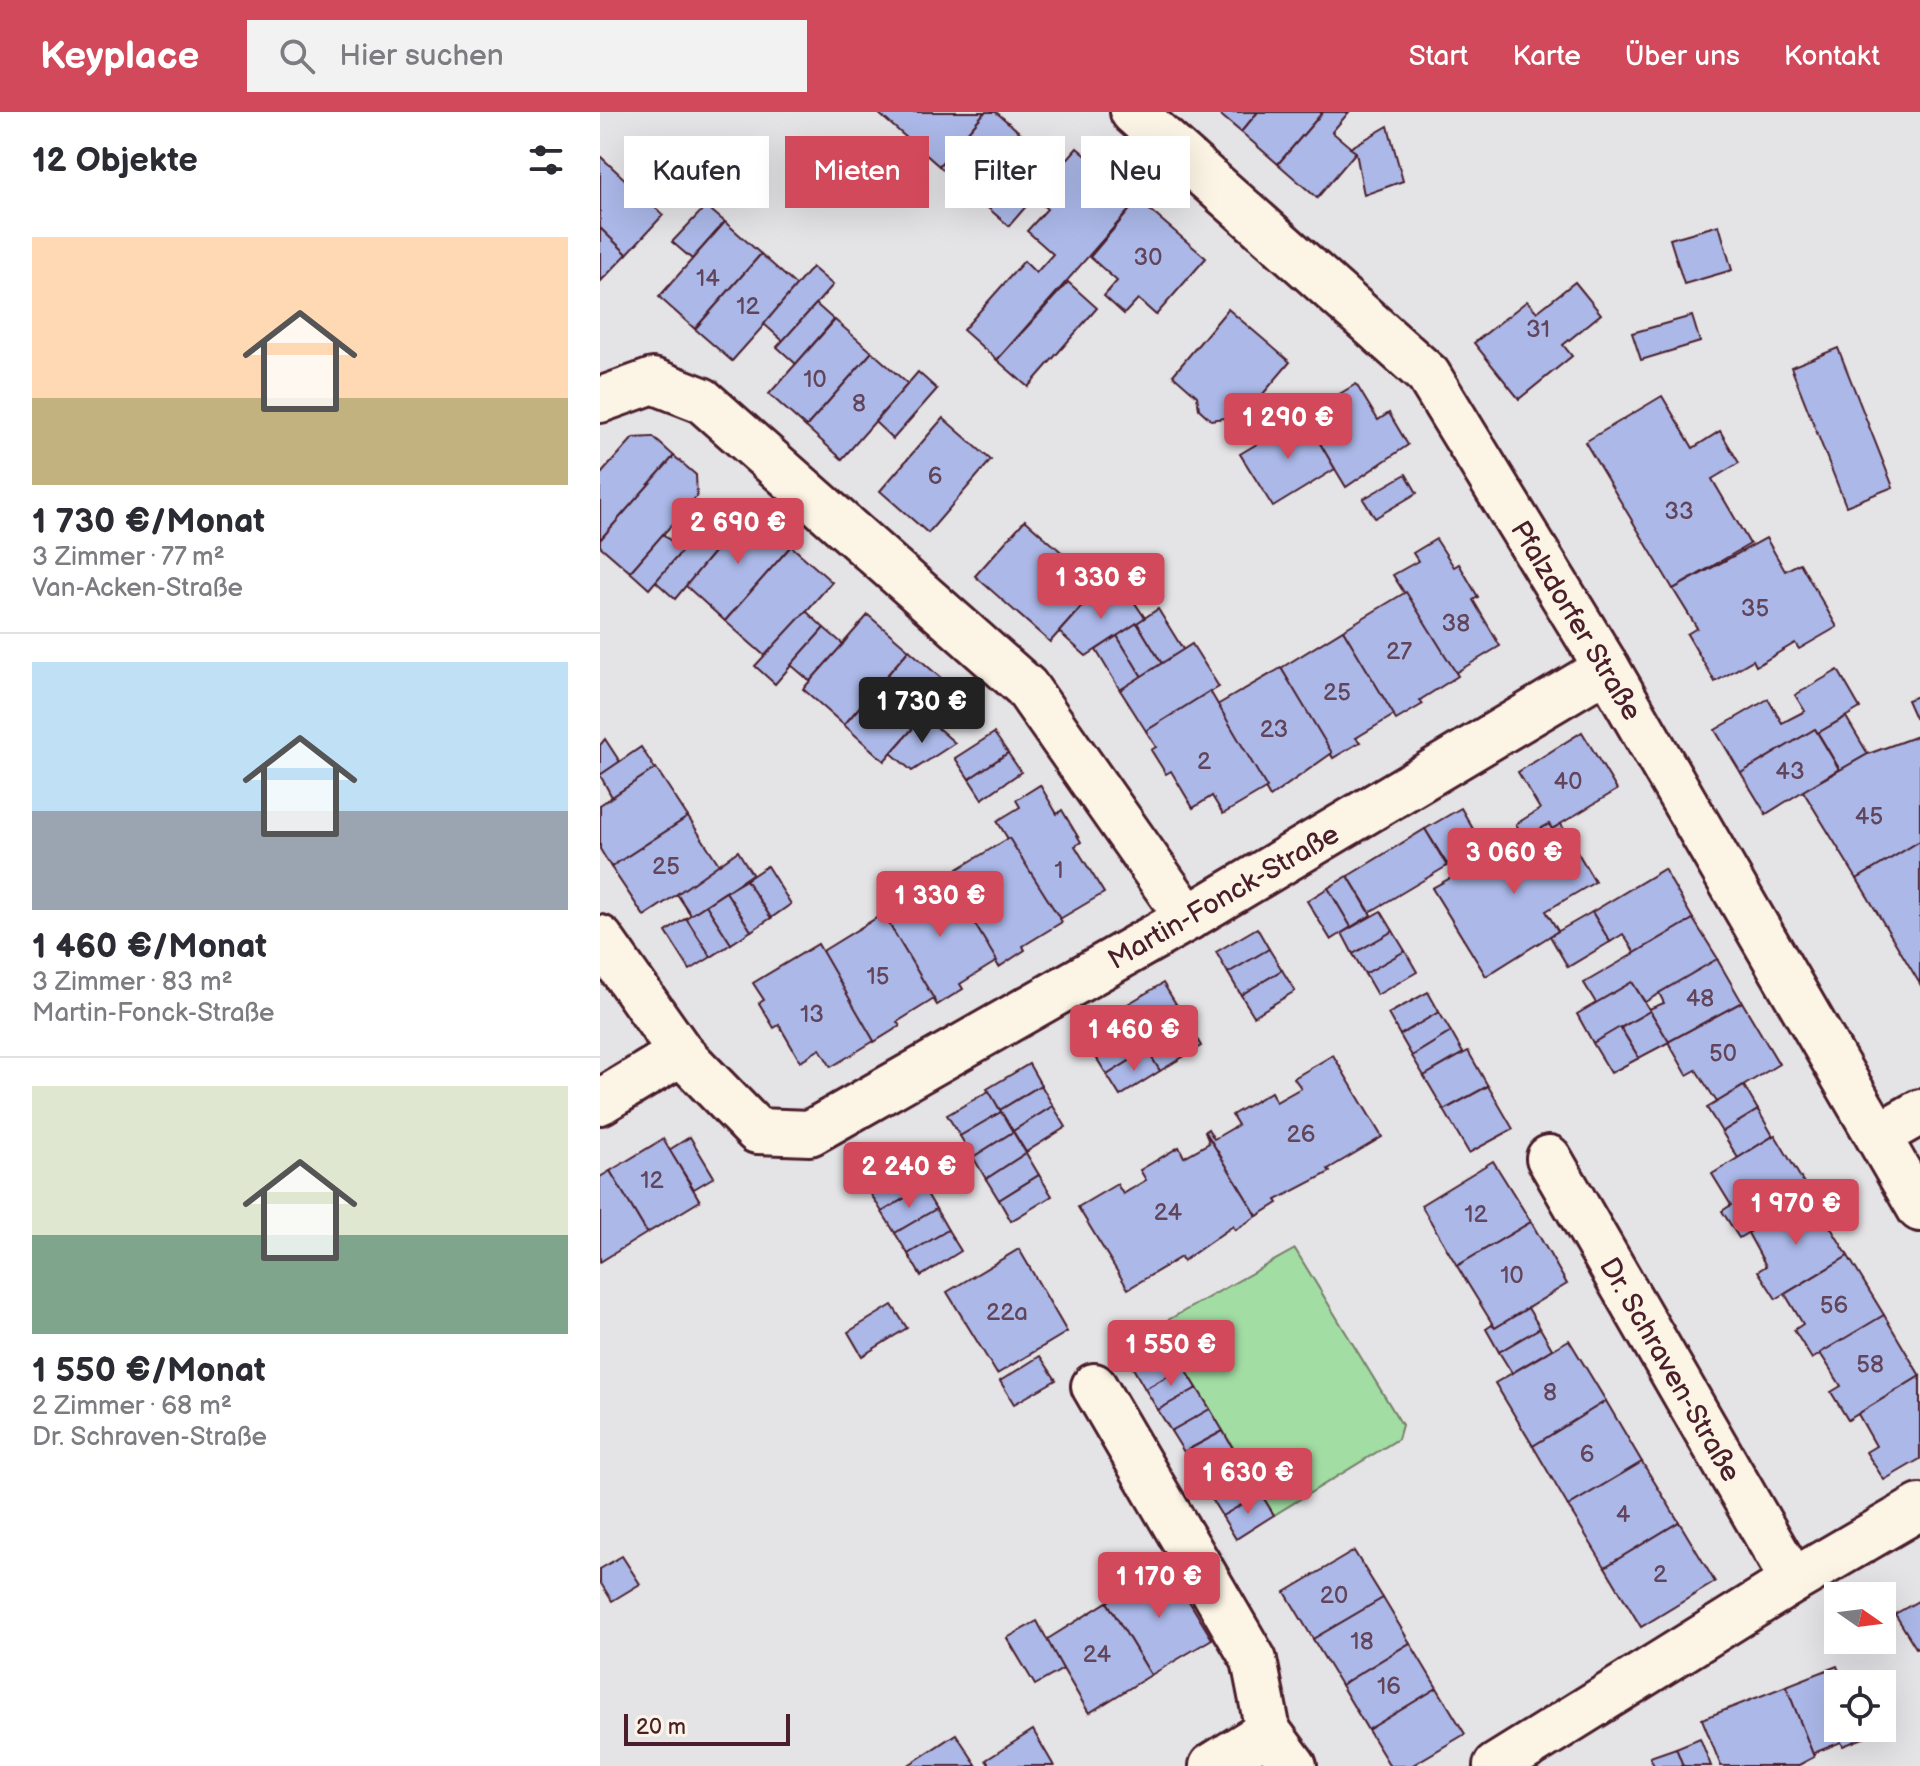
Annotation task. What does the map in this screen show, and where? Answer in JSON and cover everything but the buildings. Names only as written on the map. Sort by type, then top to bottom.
[{"type":"street","name":"Pfalzdorfer Straße","points":[[1133,112],[1428,375],[1607,668],[1920,1209]]},
{"type":"street","points":[[600,400],[653,381],[702,400],[1026,687],[1188,918]]},
{"type":"street","name":"Martin-Fonck-Straße","points":[[600,938],[681,1053],[757,1131],[810,1133],[1188,918],[1607,668]]},
{"type":"street","points":[[600,1102],[681,1053]]},
{"type":"street","points":[[1878,1136],[1920,1112]]},
{"type":"street","name":"Dr. Schraven-Straße","points":[[1549,1158],[1793,1581]]},
{"type":"street","points":[[1094,1386],[1254,1660],[1268,1731],[1294,1766]]},
{"type":"street","points":[[1496,1766],[1793,1581],[1920,1507]]},
{"type":"street","points":[[1212,1766],[1268,1731]]},
{"type":"green space","points":[[1295,1249],[1402,1425],[1398,1439],[1274,1515],[1159,1325]]}]
